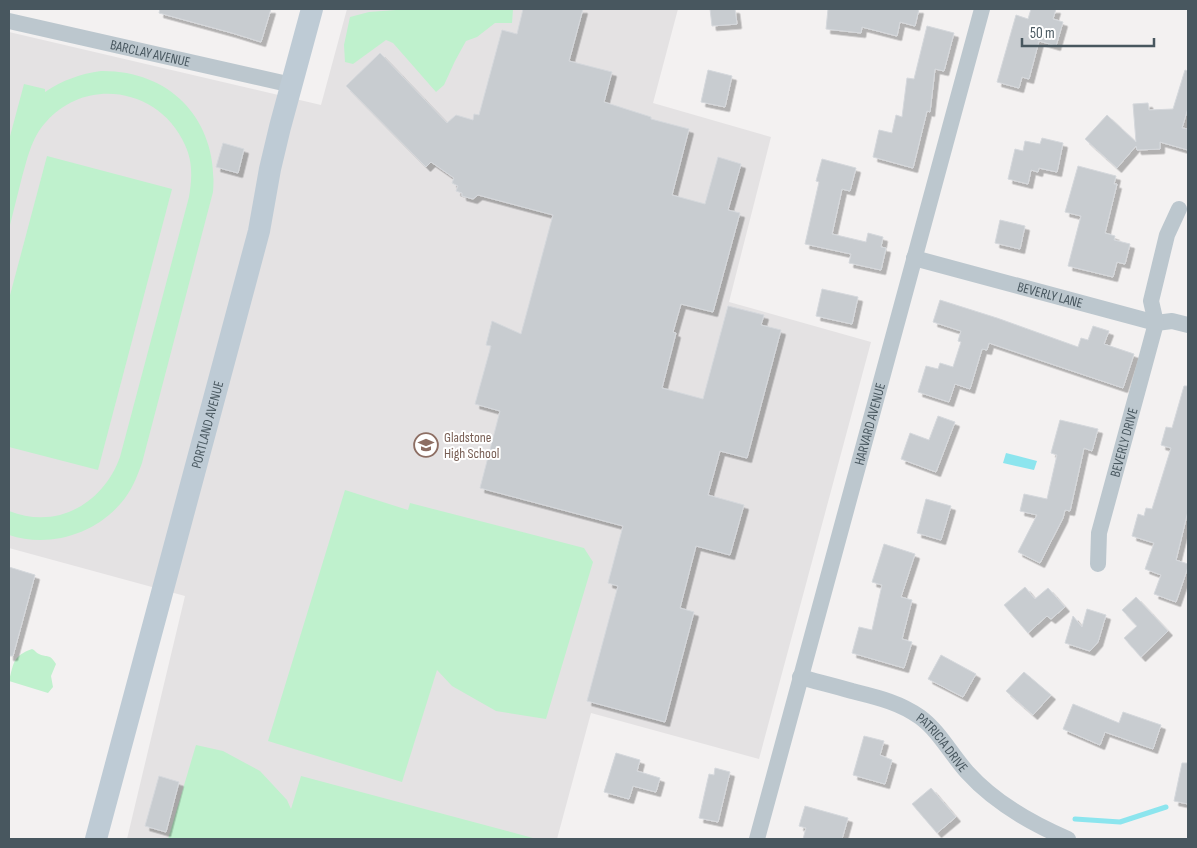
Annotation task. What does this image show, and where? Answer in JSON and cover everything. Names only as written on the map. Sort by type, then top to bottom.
[{"type":"street","name":"PORTLAND AVENUE","points":[[96,839],[258,231],[270,169],[312,9]]},
{"type":"street","name":"HARVARD AVENUE","points":[[757,839],[982,9]]},
{"type":"street","name":"BARCLAY AVENUE","points":[[9,21],[292,85]]},
{"type":"street","points":[[1156,323],[1150,301],[1167,235],[1178,209]]},
{"type":"street","name":"BEVERLY LANE","points":[[914,258],[1156,323],[1172,321],[1188,325]]},
{"type":"street","name":"BEVERLY DRIVE","points":[[1098,564],[1099,533],[1156,323]]},
{"type":"street","name":"PATRICIA DRIVE","points":[[800,677],[894,702],[907,709],[931,727],[967,771],[1005,806],[1048,831],[1068,839]]},
{"type":"shaded area","name":"Gladstone High School","points":[[347,9],[678,9],[653,103],[771,137],[729,302],[871,342],[759,759],[591,713],[557,839],[127,839],[185,596],[9,548],[9,32],[321,105]]},
{"type":"green space","points":[[409,9],[513,9],[512,23],[495,23],[477,37],[466,41],[444,85],[436,92],[393,43],[386,40],[353,64],[345,62],[344,45],[350,17],[369,12]]},
{"type":"green space","points":[[101,71],[126,73],[149,80],[169,90],[186,105],[199,123],[208,143],[213,167],[213,192],[142,463],[131,489],[125,499],[110,514],[84,531],[54,539],[24,539],[9,535],[9,511],[27,516],[61,515],[76,509],[90,500],[112,474],[120,457],[189,197],[191,164],[185,145],[174,126],[159,111],[141,101],[122,95],[102,94],[82,98],[63,107],[41,128],[33,142],[28,157],[9,229],[9,140],[24,84],[45,89],[45,92],[72,78]]},
{"type":"green space","points":[[47,156],[172,189],[98,470],[9,447],[9,299]]},
{"type":"green space","points":[[345,490],[408,510],[410,503],[584,548],[593,562],[546,719],[496,711],[452,686],[437,670],[402,782],[268,741]]},
{"type":"green space","points":[[32,649],[38,654],[50,657],[56,664],[51,676],[53,687],[48,693],[9,681],[15,660],[21,654]]},
{"type":"green space","points":[[196,745],[223,751],[260,771],[287,800],[291,809],[301,776],[533,839],[168,839]]},
{"type":"water","points":[[1006,453],[1037,461],[1034,470],[1003,463]]},
{"type":"building","points":[[160,9],[271,9],[261,42],[159,13]]},
{"type":"building","points":[[523,9],[583,9],[569,61],[612,72],[604,102],[651,117],[651,119],[689,129],[672,195],[705,204],[718,157],[741,164],[728,210],[740,213],[713,312],[681,304],[673,332],[676,333],[662,388],[703,399],[728,306],[764,315],[761,325],[781,330],[747,458],[720,451],[708,495],[744,505],[730,555],[696,546],[680,608],[694,612],[665,722],[587,701],[618,586],[608,583],[623,526],[480,488],[500,411],[475,404],[491,346],[486,345],[492,321],[521,334],[553,215],[478,195],[473,199],[462,196],[462,193],[456,191],[458,186],[452,183],[454,178],[431,162],[426,167],[346,86],[380,53],[447,123],[456,115],[473,120],[474,114],[479,115],[502,30],[517,34]]},
{"type":"building","points":[[710,9],[735,9],[737,24],[712,26]]},
{"type":"building","points":[[828,9],[919,9],[915,26],[900,22],[897,36],[862,27],[861,33],[826,29]]},
{"type":"building","points":[[1031,9],[1056,9],[1053,19],[1063,22],[1056,46],[1039,41],[1029,79],[1022,77],[1019,88],[997,82],[1016,15],[1028,19]]},
{"type":"building","points":[[927,26],[954,33],[944,71],[935,69],[930,112],[927,111],[913,168],[873,157],[879,130],[892,133],[896,115],[902,117],[907,78],[914,79]]},
{"type":"building","points":[[708,70],[732,76],[725,107],[701,102]]},
{"type":"building","points":[[1185,70],[1188,71],[1188,108],[1182,128],[1188,129],[1188,150],[1160,142],[1160,149],[1137,150],[1136,146],[1117,168],[1085,139],[1107,115],[1136,142],[1133,104],[1148,103],[1149,110],[1173,109]]},
{"type":"building","points":[[1042,138],[1063,143],[1057,172],[1039,168],[1038,172],[1031,170],[1028,184],[1008,179],[1015,149],[1023,151],[1025,141],[1040,144]]},
{"type":"building","points":[[223,143],[244,149],[238,173],[216,167]]},
{"type":"building","points":[[822,159],[856,168],[850,191],[842,189],[832,234],[866,242],[868,233],[883,237],[881,247],[886,248],[881,270],[849,263],[851,254],[805,244],[819,182],[816,181]]},
{"type":"building","points":[[1078,166],[1116,176],[1114,184],[1117,184],[1105,233],[1115,236],[1114,240],[1130,244],[1125,264],[1117,262],[1113,277],[1068,266],[1081,216],[1065,212]]},
{"type":"building","points":[[1000,220],[1025,226],[1020,249],[995,243]]},
{"type":"building","points":[[822,289],[858,297],[852,324],[816,316]]},
{"type":"building","points":[[940,300],[1078,347],[1081,338],[1088,340],[1093,326],[1109,331],[1104,344],[1134,354],[1123,388],[989,343],[987,350],[982,349],[970,389],[955,384],[949,402],[918,392],[926,366],[938,369],[940,363],[953,367],[961,342],[958,341],[961,331],[933,322]]},
{"type":"building","points":[[1184,386],[1188,386],[1188,511],[1176,560],[1188,564],[1188,567],[1176,602],[1154,594],[1161,575],[1145,569],[1154,543],[1132,536],[1138,514],[1144,516],[1146,508],[1152,509],[1171,448],[1161,445],[1166,427],[1172,428]]},
{"type":"building","points":[[938,416],[955,422],[936,472],[901,459],[910,433],[929,440]]},
{"type":"building","points":[[1060,420],[1098,429],[1092,451],[1084,448],[1070,511],[1065,510],[1063,518],[1040,563],[1018,552],[1037,515],[1020,511],[1024,494],[1047,499],[1057,455],[1051,453]]},
{"type":"building","points":[[926,499],[951,506],[941,540],[917,533]]},
{"type":"building","points":[[884,544],[915,554],[901,597],[912,600],[902,639],[912,642],[904,668],[852,653],[859,627],[872,630],[882,585],[872,582]]},
{"type":"building","points":[[9,567],[35,575],[13,656],[9,656]]},
{"type":"building","points":[[1025,587],[1035,599],[1048,588],[1065,607],[1051,619],[1047,616],[1028,633],[1004,605]]},
{"type":"building","points":[[1136,597],[1168,631],[1141,657],[1124,638],[1137,626],[1122,610]]},
{"type":"building","points":[[1087,609],[1106,615],[1098,642],[1090,651],[1065,643],[1073,616],[1082,627]]},
{"type":"building","points":[[941,655],[976,674],[963,697],[928,679]]},
{"type":"building","points":[[1024,672],[1051,695],[1033,715],[1006,691]]},
{"type":"building","points":[[1073,704],[1119,723],[1123,712],[1161,725],[1153,749],[1105,732],[1100,745],[1063,729]]},
{"type":"building","points":[[864,736],[884,741],[880,755],[892,760],[885,784],[853,775]]},
{"type":"building","points":[[616,753],[640,760],[637,771],[660,778],[656,792],[633,786],[629,799],[604,792]]},
{"type":"building","points":[[1182,763],[1188,763],[1188,804],[1174,801]]},
{"type":"building","points":[[715,768],[730,772],[718,822],[699,818],[709,774],[714,775]]},
{"type":"building","points":[[159,776],[179,782],[166,832],[145,826]]},
{"type":"building","points":[[931,788],[956,817],[937,833],[912,804]]},
{"type":"building","points":[[805,806],[848,818],[842,839],[803,839],[806,828],[799,826]]},
{"type":"waterway","points":[[1075,819],[1120,822],[1166,807]]},
{"type":"place","name":"Gladstone High School","points":[[426,445]]}]
